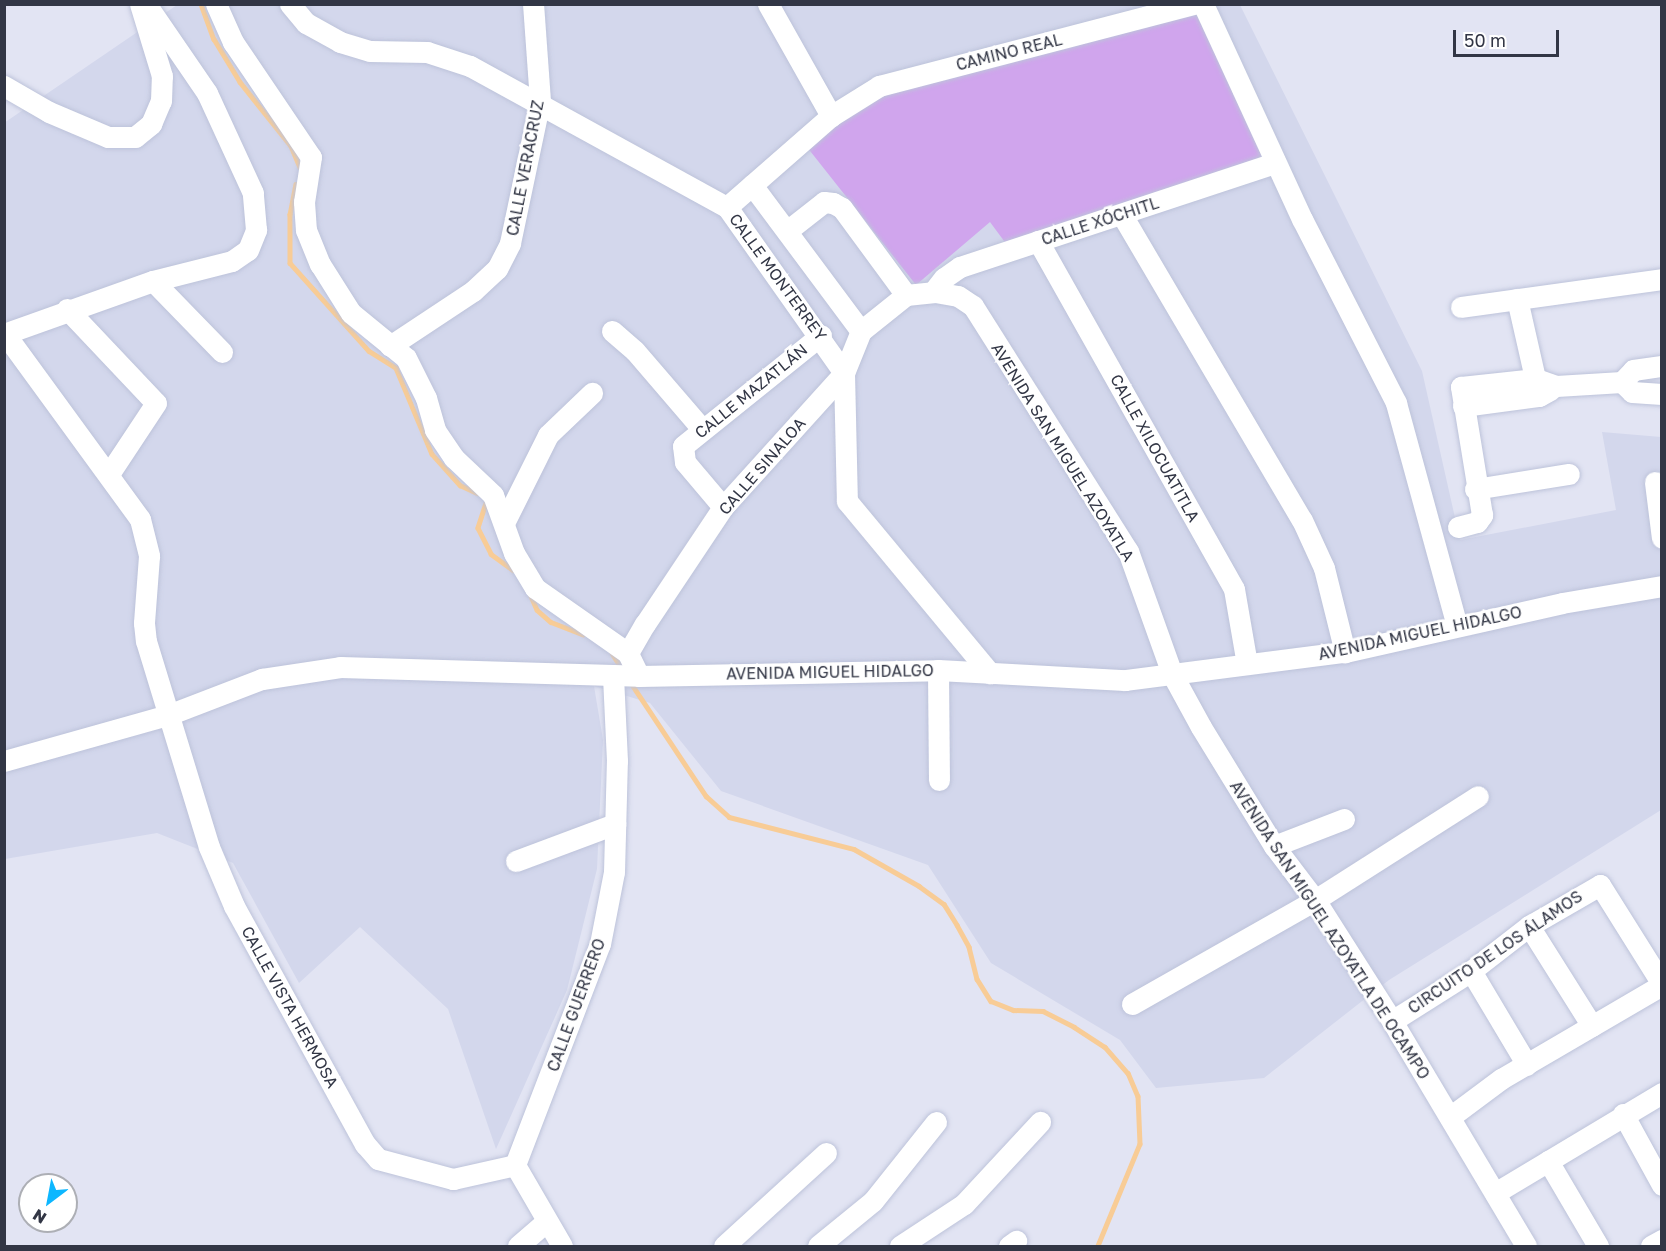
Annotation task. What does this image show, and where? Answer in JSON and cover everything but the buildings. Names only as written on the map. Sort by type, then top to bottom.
[{"type":"street","points":[[4,86],[49,112],[108,137],[135,137],[151,124],[161,101],[162,76],[140,4]]},
{"type":"street","points":[[67,309],[156,403],[109,474],[5,334],[67,309],[153,281],[232,261],[248,250],[256,230],[253,194],[207,93],[146,4]]},
{"type":"street","points":[[216,4],[238,51],[311,157],[304,202],[306,230],[320,264],[351,313],[406,358],[415,373],[435,430],[454,458],[493,495],[505,521],[514,553],[535,588],[628,653],[639,676]]},
{"type":"street","name":"CALLE MONTERREY","points":[[290,4],[306,23],[340,42],[370,51],[427,52],[470,66],[540,101],[728,207],[821,335],[844,373],[847,501],[990,673]]},
{"type":"street","name":"CALLE VERACRUZ","points":[[390,346],[473,291],[497,269],[510,243],[540,101],[533,4]]},
{"type":"street","points":[[768,4],[831,116]]},
{"type":"street","name":"CAMINO REAL","points":[[728,207],[831,116],[879,86],[1194,4]]},
{"type":"street","points":[[1203,4],[1275,163],[1396,403],[1457,626]]},
{"type":"street","name":"CALLE XÓCHITL","points":[[934,292],[944,278],[960,267],[1275,163]]},
{"type":"street","points":[[752,185],[861,331]]},
{"type":"street","points":[[787,231],[824,202],[833,203],[842,208],[906,295],[934,292]]},
{"type":"street","points":[[1122,215],[1302,520],[1324,568],[1345,652]]},
{"type":"street","name":"CALLE XILOCUATITLA","points":[[1038,241],[1234,589],[1247,664]]},
{"type":"street","points":[[1461,307],[1662,279]]},
{"type":"street","points":[[153,281],[222,352]]},
{"type":"street","name":"AVENIDA SAN MIGUEL AZOYATLA","points":[[934,292],[958,296],[973,306],[1128,551],[1154,617],[1172,674]]},
{"type":"street","name":"CALLE SINALOA","points":[[628,653],[723,507],[844,373],[861,331],[906,295]]},
{"type":"street","points":[[1517,299],[1544,387]]},
{"type":"street","points":[[612,331],[635,351],[702,429]]},
{"type":"street","name":"CALLE MAZATLÁN","points":[[723,507],[685,462],[683,446],[821,335]]},
{"type":"street","points":[[1458,527],[1481,520],[1463,406],[1464,386],[1544,387],[1622,382],[1633,370],[1662,366]]},
{"type":"street","points":[[1622,382],[1632,392],[1662,394]]},
{"type":"street","points":[[505,521],[548,435],[592,393]]},
{"type":"street","name":"CALLE VISTA HERMOSA","points":[[109,474],[140,519],[149,556],[144,623],[168,715],[209,847],[234,906],[365,1144],[378,1159],[453,1179],[515,1165]]},
{"type":"street","points":[[1475,489],[1569,474]]},
{"type":"street","points":[[1655,482],[1662,538]]},
{"type":"street","name":"AVENIDA MIGUEL HIDALGO","points":[[4,762],[168,715],[262,679],[340,667],[639,676],[938,670],[1115,680],[1345,652],[1457,626],[1662,586]]},
{"type":"street","points":[[938,670],[939,780]]},
{"type":"street","name":"AVENIDA SAN MIGUEL AZOYATLA DE OCAMPO","points":[[1172,674],[1274,846],[1315,900],[1392,1021],[1527,1246]]},
{"type":"street","name":"CALLE GUERRERO","points":[[515,1165],[600,944],[614,872],[617,713],[613,675]]},
{"type":"street","points":[[1132,1004],[1315,900],[1478,796]]},
{"type":"street","points":[[1274,846],[1344,819]]},
{"type":"street","points":[[516,861],[615,824]]},
{"type":"street","name":"CIRCUITO DE LOS ÁLAMOS","points":[[1392,1021],[1472,971],[1529,926],[1600,885],[1662,984]]},
{"type":"street","points":[[1529,926],[1592,1026]]},
{"type":"street","points":[[1472,971],[1527,1065]]},
{"type":"street","points":[[1450,1117],[1527,1065],[1662,984]]},
{"type":"street","points":[[1495,1193],[1623,1114],[1662,1093]]},
{"type":"street","points":[[1623,1114],[1662,1185]]},
{"type":"street","points":[[818,1246],[873,1201],[936,1122]]},
{"type":"street","points":[[900,1246],[964,1204],[1040,1122]]},
{"type":"street","points":[[724,1246],[826,1153]]},
{"type":"street","points":[[1548,1161],[1598,1246]]},
{"type":"street","points":[[515,1165],[562,1246]]},
{"type":"street","points":[[518,1246],[547,1221]]},
{"type":"street","points":[[1651,1246],[1662,1240]]},
{"type":"shaded area","points":[[177,5],[1240,5],[1422,371],[1460,540],[1616,510],[1602,432],[1661,437],[1661,810],[1389,980],[1264,1078],[1156,1088],[1120,1040],[991,963],[928,865],[721,791],[650,703],[594,686],[603,740],[597,869],[567,990],[496,1149],[448,1009],[360,927],[299,983],[233,863],[157,833],[5,859],[4,123]]},
{"type":"shaded area","points":[[1195,12],[1269,162],[1007,245],[990,222],[916,285],[803,142],[885,86]]},
{"type":"waterway","points":[[201,4],[214,39],[240,82],[291,146],[300,167]]},
{"type":"waterway","points":[[296,184],[290,214],[290,263],[369,351],[396,368],[432,454],[460,485],[477,493]]},
{"type":"waterway","points":[[486,503],[478,528],[491,554],[513,570]]},
{"type":"waterway","points":[[530,594],[537,610],[551,622],[583,634]]},
{"type":"waterway","points":[[612,653],[622,669]]},
{"type":"waterway","points":[[631,683],[706,796],[729,817],[854,849],[919,886],[944,904],[969,947],[977,979],[991,1001],[1013,1010],[1043,1011],[1074,1027],[1105,1047],[1128,1073],[1138,1096],[1140,1144],[1098,1246]]}]
